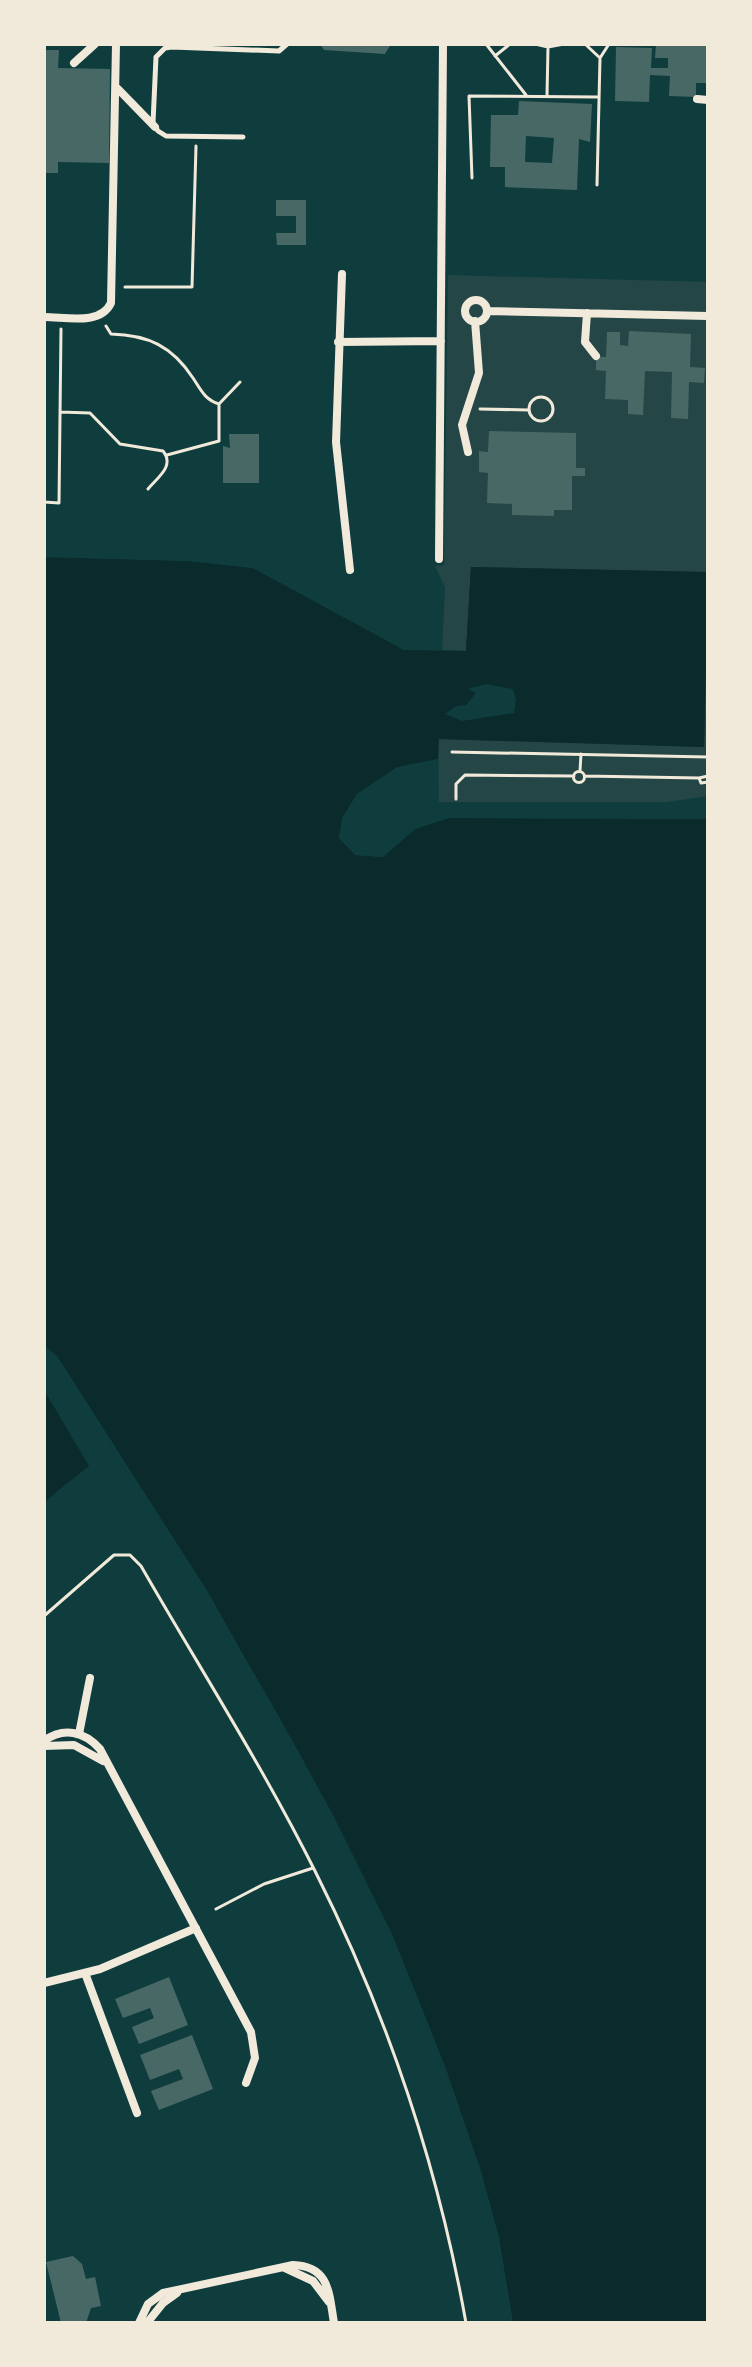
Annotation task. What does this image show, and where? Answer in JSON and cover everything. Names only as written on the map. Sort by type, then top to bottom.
[{"type":"street","points":[[74,63],[95,44]]},
{"type":"street","points":[[44,317],[100,316],[111,303],[118,89],[116,44]]},
{"type":"street","points":[[439,559],[443,44]]},
{"type":"street","points":[[118,89],[155,127]]},
{"type":"street","points":[[697,99],[708,100]]},
{"type":"street","points":[[342,274],[336,455],[350,570]]},
{"type":"street","points":[[482,302],[487,311],[484,319],[475,321],[467,316],[469,303],[482,302]]},
{"type":"street","points":[[487,311],[708,316]]},
{"type":"street","points":[[587,313],[585,342],[596,356]]},
{"type":"street","points":[[468,452],[462,434],[479,373],[475,321]]},
{"type":"street","points":[[338,342],[441,341]]},
{"type":"street","points":[[79,1734],[90,1678]]},
{"type":"street","points":[[44,1744],[60,1733],[79,1734],[100,1749],[254,2040],[255,2058],[246,2083]]},
{"type":"street","points":[[44,1744],[74,1745],[92,1752],[106,1765]]},
{"type":"street","points":[[44,1983],[85,1973],[196,1928]]},
{"type":"street","points":[[85,1973],[137,2113]]},
{"type":"street","points":[[139,2323],[142,2311],[155,2297],[302,2265],[319,2273],[330,2288],[334,2323]]},
{"type":"street","points":[[147,2323],[163,2303],[181,2291]]},
{"type":"lane","points":[[243,137],[166,136],[155,127],[155,64],[165,48],[279,51],[287,44]]},
{"type":"path","points":[[486,44],[527,97]]},
{"type":"path","points":[[495,56],[510,44]]},
{"type":"path","points":[[535,44],[548,47],[564,44]]},
{"type":"path","points":[[585,44],[600,58]]},
{"type":"path","points":[[597,185],[600,58],[609,44]]},
{"type":"path","points":[[547,97],[548,47]]},
{"type":"path","points":[[472,178],[469,96],[598,97]]},
{"type":"path","points":[[113,287],[192,287],[197,136]]},
{"type":"path","points":[[100,316],[111,334],[142,337],[169,351],[208,401],[219,404]]},
{"type":"path","points":[[44,502],[59,503],[62,317]]},
{"type":"path","points":[[167,455],[219,441],[219,404],[240,382]]},
{"type":"path","points":[[541,397],[550,402],[553,411],[543,421],[534,418],[529,410],[532,401],[541,397]]},
{"type":"path","points":[[468,409],[529,410]]},
{"type":"path","points":[[60,412],[94,415],[120,444],[159,449],[167,455]]},
{"type":"path","points":[[148,489],[167,467],[167,455]]},
{"type":"path","points":[[452,752],[708,757]]},
{"type":"path","points":[[456,799],[456,784],[465,775],[574,776],[580,771],[581,754]]},
{"type":"path","points":[[580,771],[585,776],[708,776]]},
{"type":"path","points":[[574,776],[579,782],[585,776]]},
{"type":"path","points":[[699,778],[701,783],[708,782]]},
{"type":"path","points":[[44,1616],[107,1559],[122,1553],[136,1559],[313,1868],[367,1983],[411,2103],[446,2225],[466,2323]]},
{"type":"path","points":[[216,1909],[264,1884],[313,1868]]},
{"type":"shaded area","points":[[448,275],[708,282],[708,572],[471,567],[466,651],[442,650],[445,587],[435,566],[444,565]]},
{"type":"shaded area","points":[[44,557],[188,561],[253,568],[404,650],[466,651],[471,567],[708,572],[704,747],[439,739],[438,759],[389,774],[362,793],[343,820],[339,838],[355,855],[383,857],[415,829],[449,818],[708,819],[708,2323],[513,2323],[484,2191],[443,2063],[393,1939],[334,1818],[270,1700],[201,1584],[57,1356],[44,1346]],"holes":[[[486,684],[513,689],[516,700],[514,713],[462,721],[445,714],[456,706],[466,705],[476,693],[467,689]]]},
{"type":"shaded area","points":[[708,579],[708,796],[667,802],[439,802],[438,739],[704,747]]},
{"type":"shaded area","points":[[44,1390],[89,1466],[44,1502]]},
{"type":"pier","points":[[44,553],[188,557],[254,564],[405,646],[443,646],[442,650],[404,650],[253,568],[188,561],[44,557]]},
{"type":"pier","points":[[438,759],[438,763],[399,771],[360,797],[345,819],[343,837],[357,851],[382,853],[413,825],[448,814],[708,815],[708,819],[449,818],[415,829],[383,857],[355,855],[339,838],[342,818],[357,794],[397,767]]},
{"type":"pier","points":[[45,1346],[57,1356],[208,1592],[332,1813],[392,1934],[445,2066],[481,2171],[499,2237],[513,2323],[509,2323],[495,2238],[478,2172],[442,2067],[389,1935],[329,1815],[204,1595],[54,1359],[44,1350]]},
{"type":"building","points":[[320,44],[391,44],[385,54],[324,50]]},
{"type":"building","points":[[656,44],[706,44],[708,83],[696,83],[696,97],[669,96],[670,76],[650,75],[649,102],[615,101],[616,47],[652,48],[651,68],[668,68],[668,58],[655,58]]},
{"type":"building","points":[[44,50],[59,50],[58,68],[110,69],[109,163],[58,162],[58,173],[44,173]]},
{"type":"building","points":[[519,101],[592,104],[590,142],[579,139],[577,190],[505,187],[505,167],[490,167],[491,115],[518,115]],"holes":[[[526,136],[554,138],[552,163],[525,162]]]},
{"type":"building","points":[[276,200],[306,200],[306,245],[277,245],[276,233],[296,233],[296,216],[276,216]]},
{"type":"building","points":[[629,331],[691,334],[690,367],[705,368],[704,383],[689,382],[688,419],[671,418],[672,372],[645,371],[643,415],[628,414],[628,400],[605,399],[606,371],[596,370],[596,357],[606,357],[607,332],[620,332],[620,345],[628,346]]},
{"type":"building","points":[[489,431],[576,433],[576,468],[585,468],[585,476],[572,476],[572,510],[554,510],[554,516],[512,515],[512,504],[487,503],[488,473],[479,472],[479,451],[488,452]]},
{"type":"building","points":[[229,434],[259,434],[259,483],[223,483],[223,446],[230,448]]},
{"type":"building","points":[[169,1977],[188,2025],[139,2044],[132,2027],[154,2018],[150,2008],[123,2018],[115,1999]]},
{"type":"building","points":[[192,2035],[213,2089],[159,2110],[151,2091],[183,2079],[179,2069],[150,2080],[140,2055]]},
{"type":"building","points":[[73,2256],[82,2264],[86,2279],[95,2277],[101,2306],[91,2308],[86,2323],[61,2323],[46,2262]]}]
